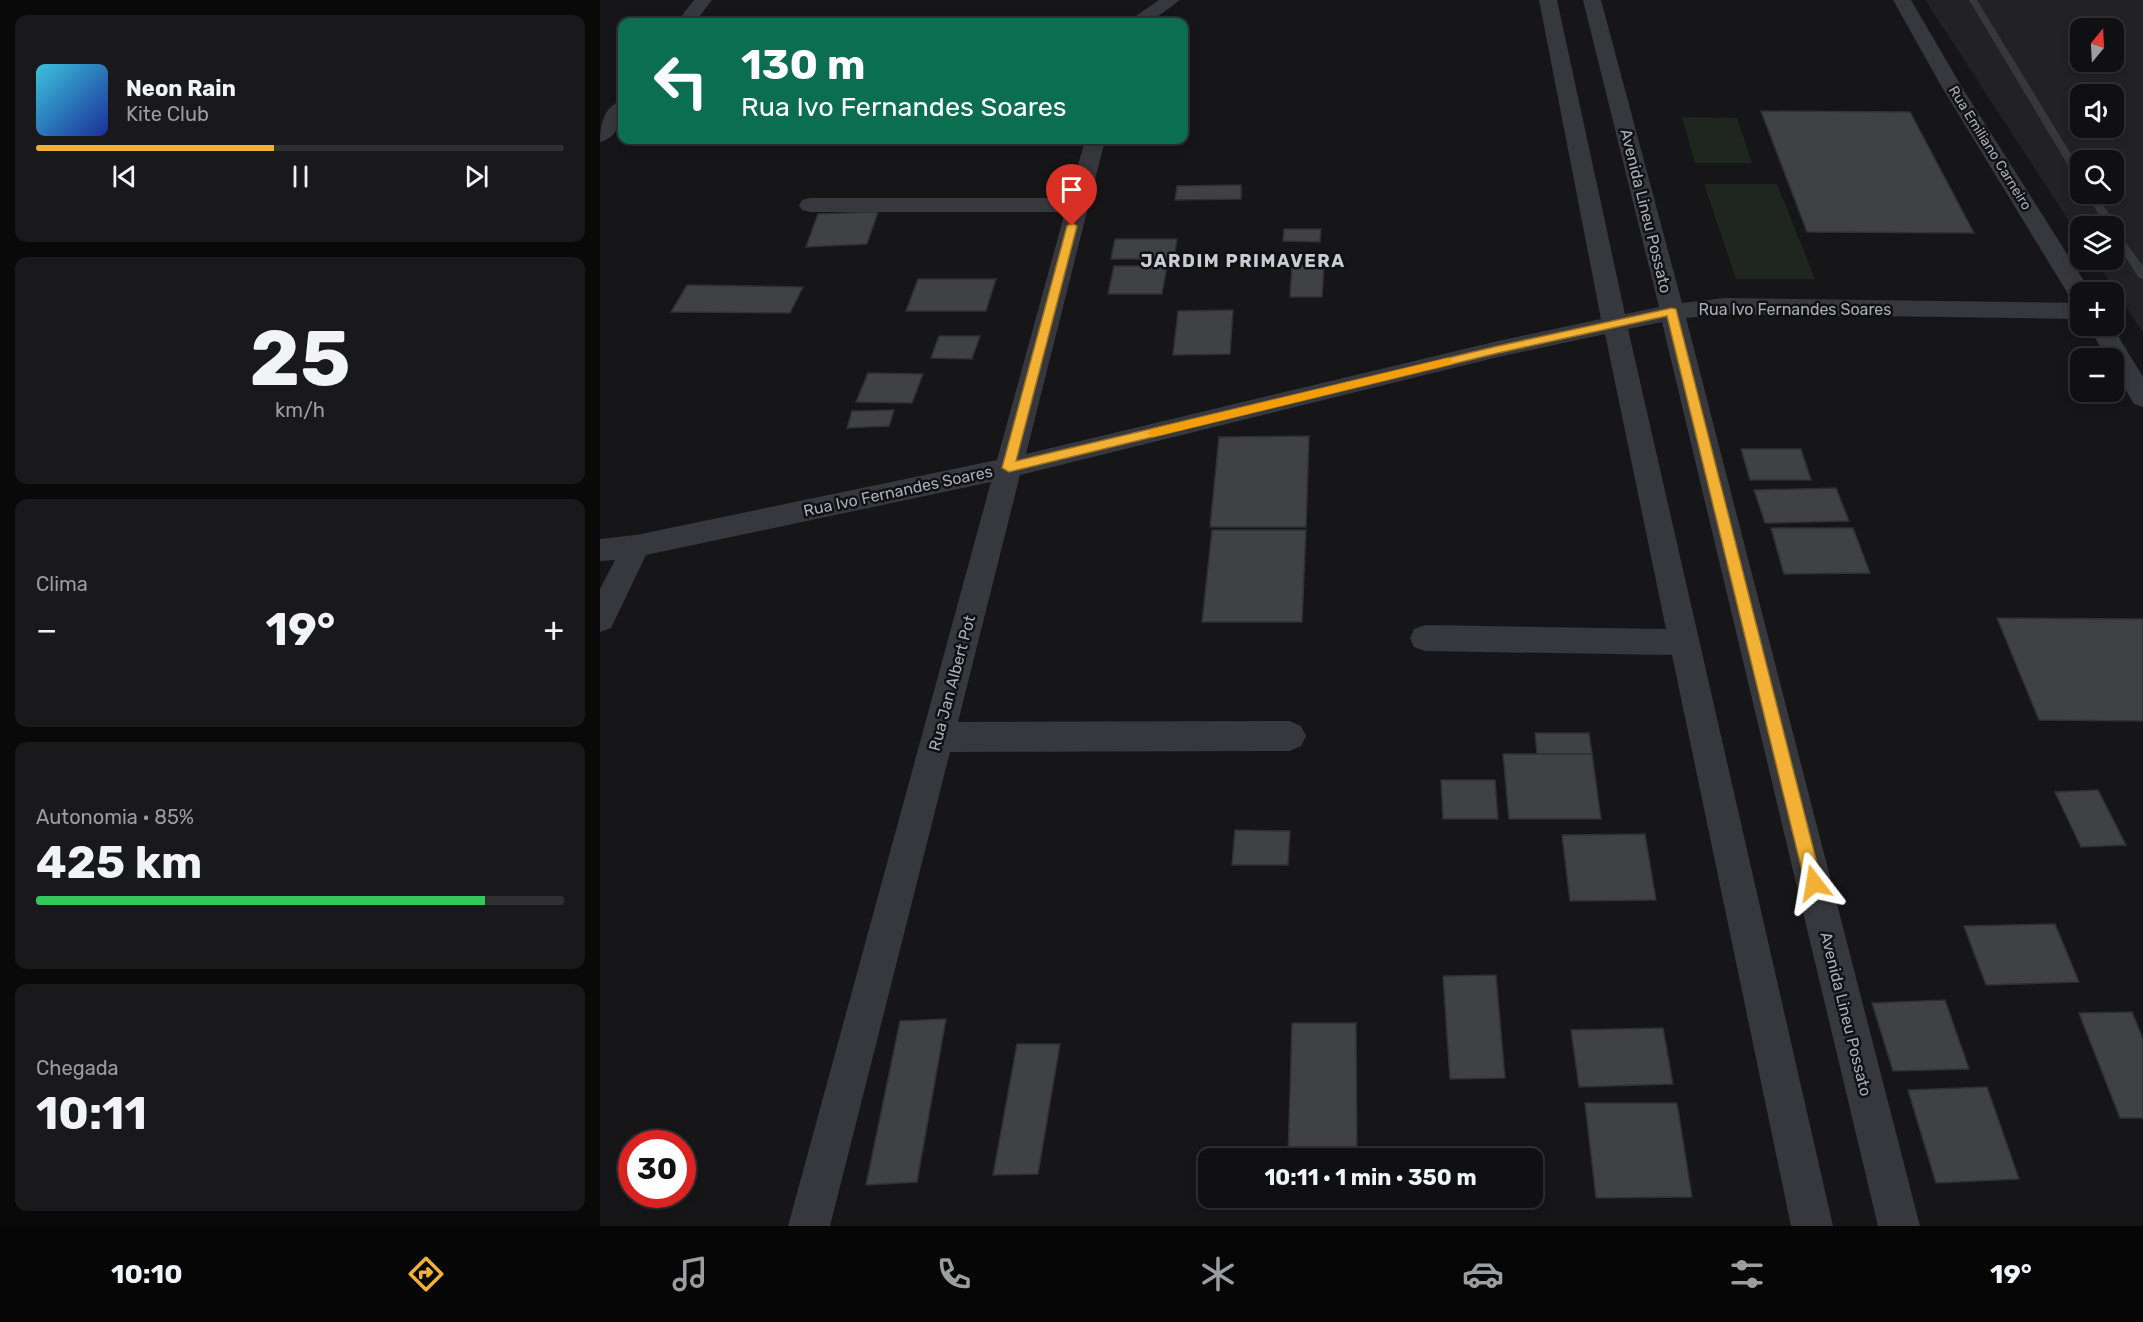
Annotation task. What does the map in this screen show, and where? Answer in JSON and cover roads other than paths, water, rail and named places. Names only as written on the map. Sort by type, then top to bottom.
[{"type":"street","points":[[689,18],[704,0]]},
{"type":"street","points":[[1145,18],[1171,0]]},
{"type":"street","points":[[1548,0],[1615,326],[1812,1226]]},
{"type":"street","name":"Avenida Lineu Possato","points":[[1592,0],[1672,312],[1899,1226]]},
{"type":"street","name":"Rua Emiliano Carneiro","points":[[1902,0],[1953,89],[2073,282]]},
{"type":"street","points":[[600,136],[618,112]]},
{"type":"street","name":"Rua Jan Albert Pot","points":[[809,1226],[1094,144]]},
{"type":"street","points":[[810,205],[1078,205]]},
{"type":"street","name":"Rua Ivo Fernandes Soares","points":[[600,550],[636,546],[1009,468],[1486,352],[1672,312],[1724,306],[2070,311]]},
{"type":"street","points":[[2106,336],[2143,398]]},
{"type":"street","points":[[600,619],[636,546]]},
{"type":"street","points":[[1425,638],[1684,642]]},
{"type":"street","points":[[938,737],[1290,736]]},
{"type":"lane","points":[[1973,0],[2070,160]]},
{"type":"lane","points":[[2124,246],[2143,275]]},
{"type":"district","name":"JARDIM PRIMAVERA","points":[[1243,261]]}]
